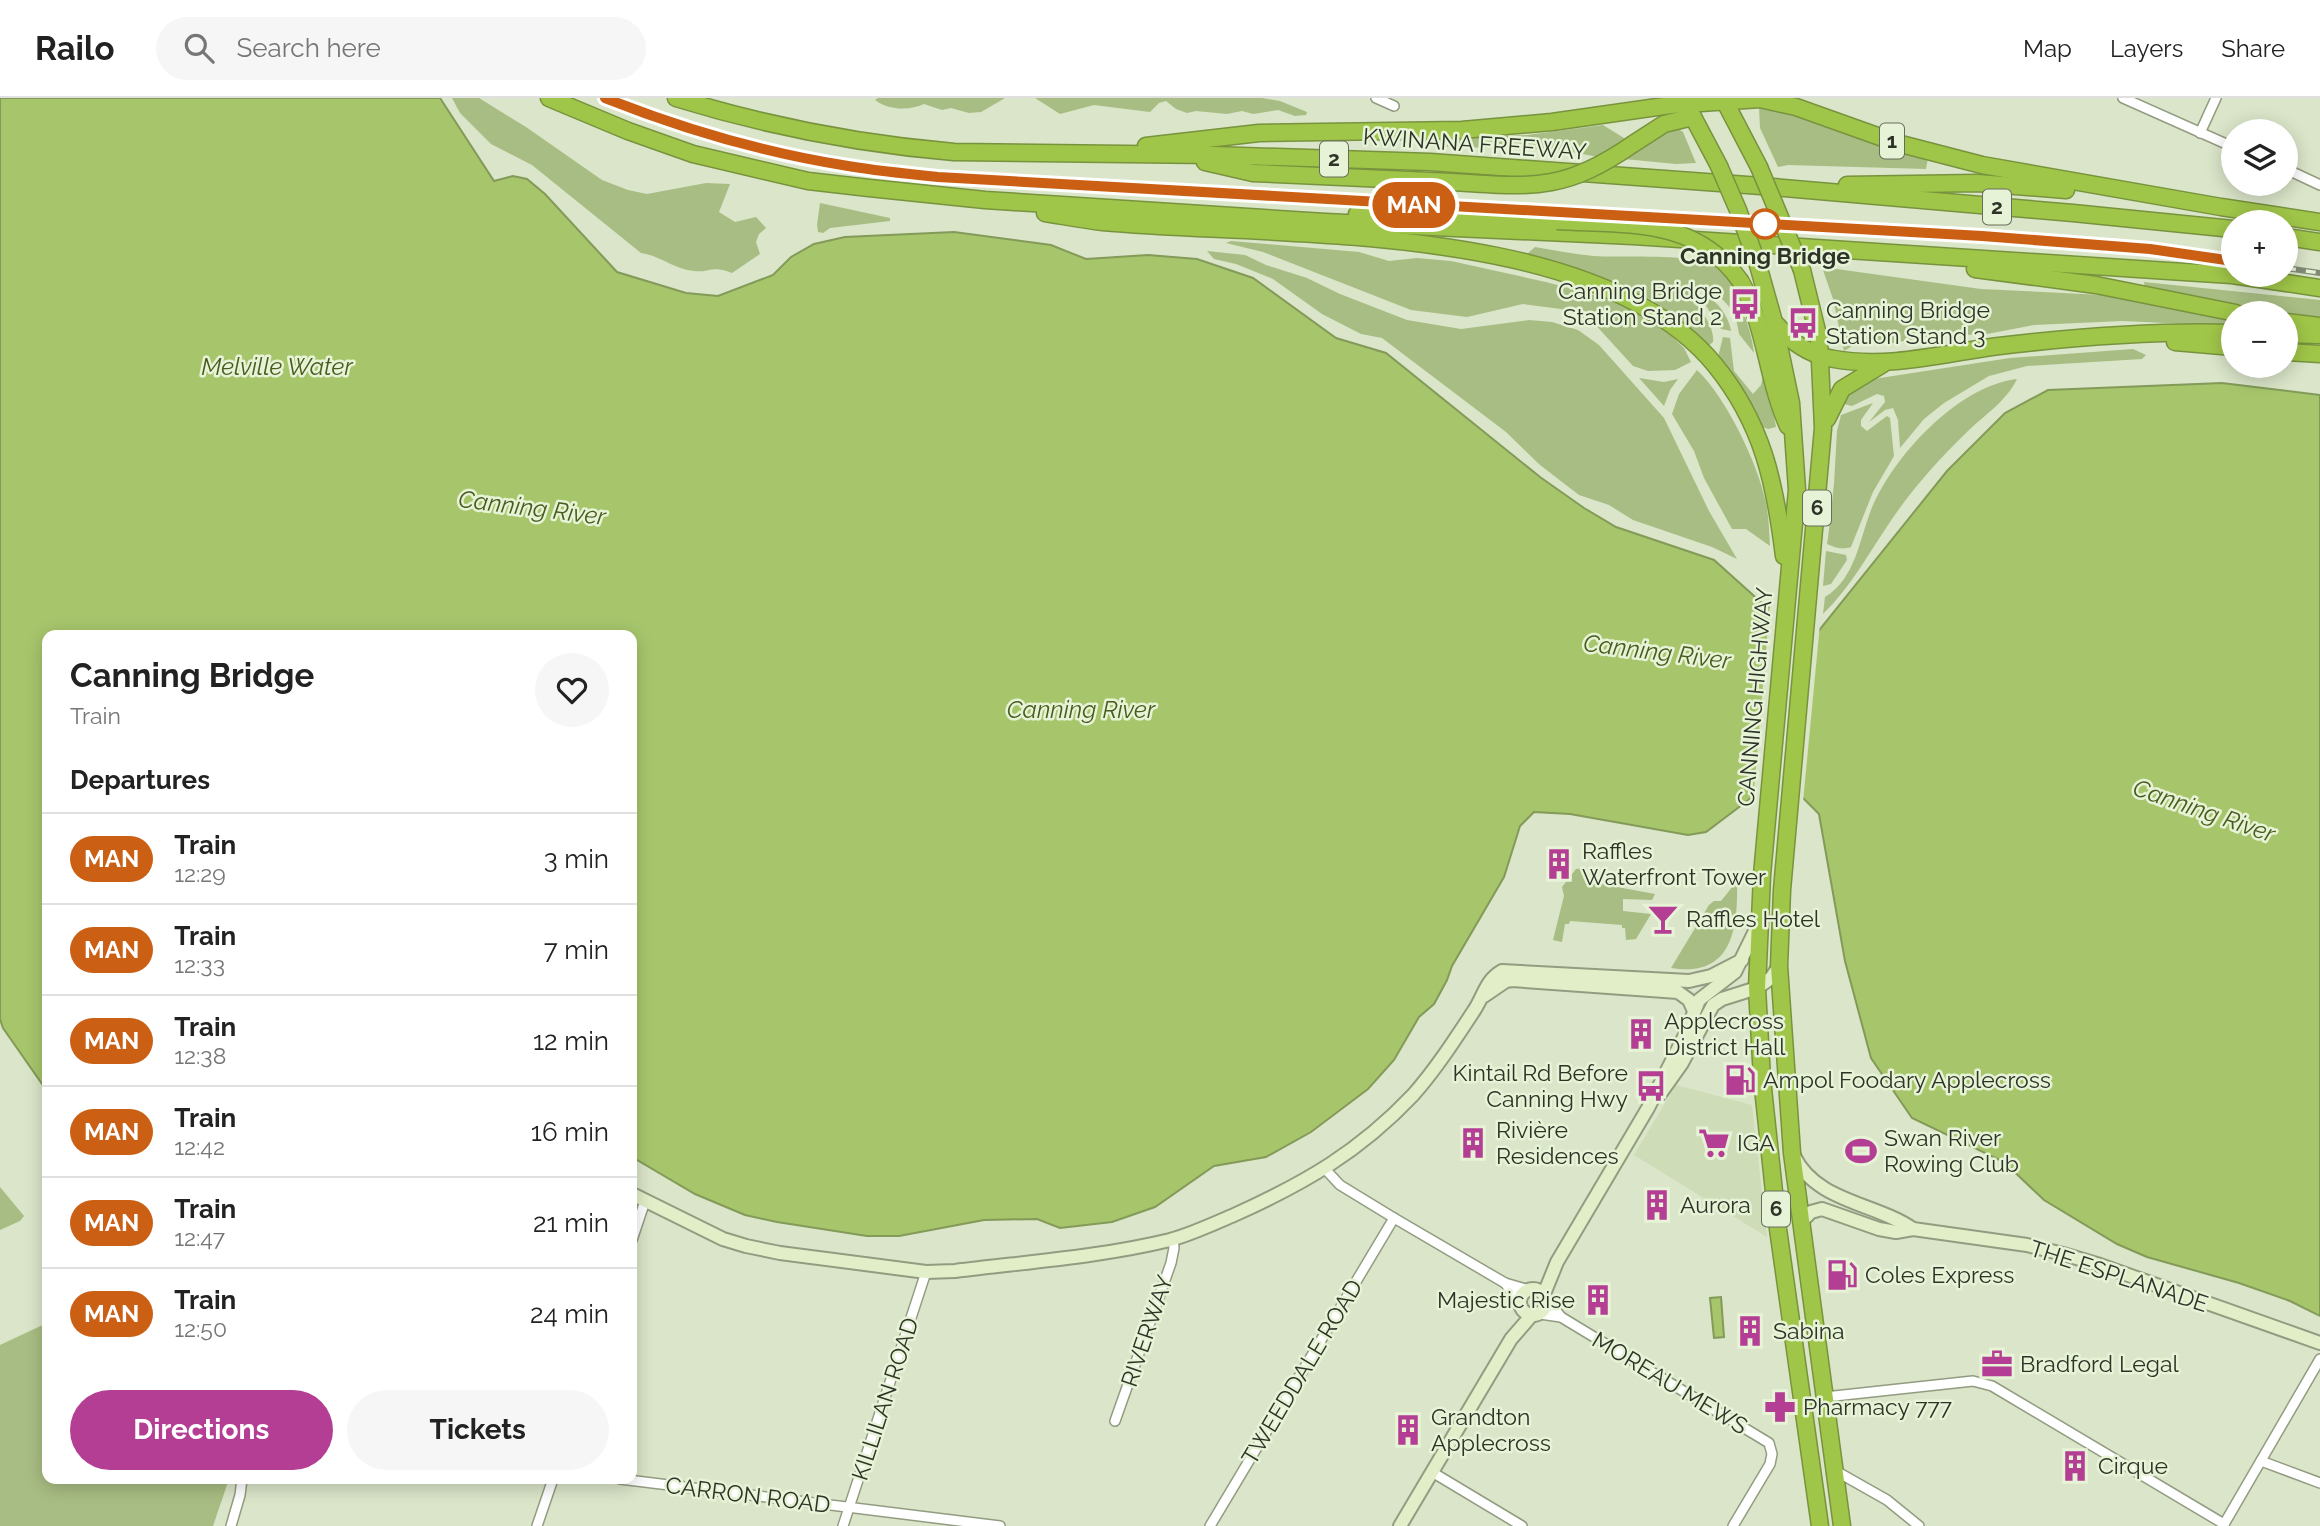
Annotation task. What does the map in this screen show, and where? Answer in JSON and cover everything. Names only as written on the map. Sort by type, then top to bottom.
[{"type":"highway","points":[[549,98],[663,144],[726,163],[808,181],[926,194],[1245,216],[1633,236],[2208,273],[2320,288]]},
{"type":"highway","name":"KWINANA FREEWAY","points":[[676,98],[759,122],[853,141],[954,152],[1430,162],[1761,186],[2221,228]]},
{"type":"highway","points":[[1081,154],[1259,133],[1462,130],[1552,122],[1637,104],[1687,106],[1724,99],[1773,99]]},
{"type":"highway","name":"CANNING HIGHWAY","points":[[1724,99],[1759,167],[1802,270],[1821,356],[1823,428],[1789,813],[1779,966],[1792,1153],[1842,1526]]},
{"type":"highway","name":"1","points":[[1773,99],[1897,143],[1969,162],[2320,222]]},
{"type":"highway","points":[[1176,155],[1253,173],[1547,185],[1594,169],[1687,106]]},
{"type":"highway","name":"CANNING HIGHWAY","points":[[1687,106],[1719,166],[1758,265],[1774,322],[1791,402],[1797,490],[1759,920],[1757,988],[1762,1079],[1778,1229],[1820,1526]]},
{"type":"highway","points":[[1761,186],[2031,186],[2221,207]]},
{"type":"highway","points":[[926,194],[1101,221],[1351,237],[1453,248],[1485,253],[1556,272],[1630,298],[1663,317],[1703,352],[1726,381],[1749,418],[1772,478],[1788,586]]},
{"type":"highway","points":[[1245,216],[1399,213],[1657,227],[1681,234],[1705,245],[1718,255],[1741,282],[1763,340],[1777,402],[1794,438]]},
{"type":"highway","points":[[2298,239],[2320,242]]},
{"type":"highway","points":[[1844,251],[2096,285],[2221,310]]},
{"type":"highway","points":[[1774,322],[1787,338],[1803,349],[1821,356],[1885,363],[2000,346],[2127,336],[2221,333]]},
{"type":"highway","points":[[2298,323],[2320,326]]},
{"type":"highway","points":[[2298,334],[2320,335]]},
{"type":"highway","points":[[2127,336],[2221,346]]},
{"type":"highway","points":[[2298,353],[2320,355]]},
{"type":"highway","points":[[1823,428],[1842,388],[1885,363]]},
{"type":"street","points":[[1376,98],[1394,106]]},
{"type":"street","points":[[2123,98],[2221,142]]},
{"type":"street","points":[[2200,133],[2216,98]]},
{"type":"street","points":[[2298,175],[2320,186]]},
{"type":"street","points":[[1538,1293],[1648,1108],[1703,995],[1730,977],[1759,920]]},
{"type":"street","points":[[637,1197],[723,1239],[746,1246],[926,1272],[955,1271],[1102,1252],[1173,1239],[1286,1192],[1325,1169],[1381,1126],[1414,1093],[1481,999],[1490,980],[1502,971],[1689,981],[1711,976],[1741,960]]},
{"type":"street","points":[[1648,1108],[1682,1063],[1713,1006],[1722,999],[1757,988],[1771,978],[1779,966]]},
{"type":"street","points":[[1481,999],[1506,981],[1521,980],[1678,992],[1689,1000],[1694,1012]]},
{"type":"street","name":"THE ESPLANADE","points":[[1792,1153],[1803,1171],[1822,1187],[1851,1202],[1899,1219],[1913,1229]]},
{"type":"street","points":[[1325,1169],[1340,1185],[1505,1283],[1538,1293],[1546,1307],[1528,1310]]},
{"type":"street","points":[[637,1225],[645,1201]]},
{"type":"street","name":"THE ESPLANADE","points":[[1801,1222],[1811,1212],[1822,1209],[1896,1232],[1913,1229],[2027,1245],[2100,1265],[2320,1343]]},
{"type":"street","name":"TWEEDDALE ROAD","points":[[1210,1526],[1394,1218]]},
{"type":"street","name":"RIVERWAY","points":[[1115,1421],[1171,1262],[1173,1239]]},
{"type":"street","name":"KILLILAN ROAD","points":[[843,1526],[926,1272]]},
{"type":"street","points":[[1505,1283],[1528,1310]]},
{"type":"street","points":[[1528,1310],[1522,1295],[1538,1293]]},
{"type":"street","name":"MOREAU MEWS","points":[[1538,1293],[1561,1317],[1769,1443],[1772,1454],[1770,1464],[1733,1526]]},
{"type":"street","points":[[1400,1526],[1528,1310]]},
{"type":"street","name":"MOREAU MEWS","points":[[1528,1310],[1561,1317]]},
{"type":"street","points":[[1825,1398],[1983,1382],[2224,1525],[2320,1359]]},
{"type":"street","points":[[2261,1461],[2320,1483]]},
{"type":"street","points":[[1834,1469],[1887,1500],[1919,1526]]},
{"type":"street","points":[[1432,1472],[1522,1526]]},
{"type":"street","name":"CARRON ROAD","points":[[637,1481],[1000,1526]]},
{"type":"street","points":[[230,1526],[241,1484]]},
{"type":"street","points":[[537,1526],[550,1484]]},
{"type":"shaded area","points":[[452,98],[479,98],[602,180],[628,190],[647,194],[706,183],[730,184],[719,212],[735,222],[756,217],[766,228],[759,234],[756,242],[760,254],[732,273],[715,269],[687,270],[641,253],[532,165],[491,144],[460,113]]},
{"type":"shaded area","points":[[1005,98],[981,112],[969,113],[951,108],[942,110],[924,104],[912,108],[892,108],[875,100]]},
{"type":"shaded area","points":[[1035,98],[1262,98],[1280,101],[1307,112],[1306,115],[1295,116],[1278,110],[1253,114],[1242,111],[1227,114],[1196,111],[1187,113],[1166,101],[1159,103],[1150,112],[1094,105],[1060,114]]},
{"type":"shaded area","points":[[1759,107],[1928,158],[1926,169],[1788,165],[1778,167],[1760,128]]},
{"type":"shaded area","points":[[1603,125],[1624,138],[1634,153],[1652,139],[1677,128],[1683,132],[1696,163],[1676,164],[1561,150],[1427,146],[1420,139],[1527,135]]},
{"type":"shaded area","points":[[820,203],[890,218],[890,221],[830,228],[823,233],[818,232]]},
{"type":"shaded area","points":[[1231,241],[1359,252],[1389,261],[1417,258],[1451,261],[1546,282],[1613,300],[1662,327],[1684,348],[1691,362],[1675,370],[1648,371],[1633,366],[1592,321],[1561,309],[1523,304],[1467,317],[1411,310],[1263,252],[1226,243]]},
{"type":"shaded area","points":[[1535,247],[1593,256],[1696,260],[1721,269],[1732,284],[1747,321],[1754,353],[1739,334],[1735,313],[1711,287],[1697,287],[1692,299],[1712,330],[1713,342],[1707,347],[1653,301],[1607,280],[1526,255]]},
{"type":"shaded area","points":[[1207,251],[1245,255],[1407,320],[1461,329],[1529,320],[1552,322],[1578,330],[1599,345],[1664,418],[1709,511],[1737,559],[1712,547],[1633,520],[1609,505],[1579,495],[1540,465],[1506,432],[1382,338],[1361,334],[1322,314],[1273,279],[1236,264],[1214,259]]},
{"type":"shaded area","points":[[1822,267],[1981,289],[2103,295],[2221,318],[2221,326],[2122,321],[2034,325],[1987,334],[1963,335],[1935,330],[1926,337],[1887,344],[1859,342],[1844,351],[1833,299]]},
{"type":"shaded area","points":[[2144,282],[2320,300],[2320,320],[2298,318],[2298,301],[2221,301],[2221,304],[2145,289]]},
{"type":"shaded area","points":[[1702,295],[1713,300],[1721,309],[1731,331],[1721,329],[1701,298]]},
{"type":"shaded area","points":[[1723,337],[1730,338],[1734,371],[1753,394],[1761,385],[1765,367],[1776,427],[1768,429],[1760,426],[1756,411],[1718,357]]},
{"type":"shaded area","points":[[2133,349],[2146,355],[2142,359],[2027,366],[1989,376],[1944,403],[1924,419],[1900,448],[1898,420],[1893,408],[1885,410],[1869,422],[1885,402],[1884,396],[1877,394],[1852,406],[1844,404],[1853,390],[1880,378],[2010,358]]},
{"type":"shaded area","points":[[1697,370],[1719,397],[1756,470],[1766,503],[1770,546],[1746,529],[1732,529],[1704,478],[1694,451],[1672,414],[1679,394]]},
{"type":"shaded area","points":[[1639,378],[1664,382],[1678,379],[1664,406]]},
{"type":"shaded area","points":[[2017,379],[2001,401],[1956,443],[1918,485],[1851,581],[1823,614],[1825,597],[1850,570],[1881,489],[1911,447],[1951,409],[1972,395],[1995,384]]},
{"type":"shaded area","points":[[1873,403],[1861,420],[1861,426],[1867,431],[1887,416],[1890,418],[1894,456],[1873,492],[1851,547],[1836,547],[1827,544],[1837,431],[1841,415]]},
{"type":"shaded area","points":[[1826,551],[1846,555],[1847,560],[1831,584],[1823,586]]},
{"type":"shaded area","points":[[1587,868],[1585,877],[1590,882],[1655,894],[1652,900],[1623,899],[1623,911],[1651,914],[1636,939],[1626,940],[1625,928],[1622,928],[1622,925],[1570,921],[1565,924],[1562,942],[1553,940],[1564,896],[1562,887],[1576,869]]},
{"type":"shaded area","points":[[1737,881],[1736,916],[1728,946],[1708,965],[1692,969],[1671,968],[1709,905],[1714,901],[1721,901]]},
{"type":"shaded area","points":[[1676,1085],[1752,1105],[1767,1237],[1634,1155]]},
{"type":"shaded area","points":[[0,1187],[24,1216],[20,1221],[0,1230]]},
{"type":"shaded area","points":[[42,1325],[42,1484],[227,1484],[213,1526],[0,1526],[0,1345]]},
{"type":"water","name":"Canning River","points":[[0,98],[440,98],[494,181],[513,176],[527,179],[545,194],[617,272],[686,293],[718,296],[773,275],[791,257],[814,244],[845,237],[954,232],[1051,245],[1086,259],[1148,255],[1197,259],[1253,278],[1336,338],[1386,353],[1540,477],[1584,508],[1616,527],[1714,560],[1763,604],[1817,633],[1947,471],[2005,413],[2048,390],[2222,383],[2320,395],[2320,1316],[2290,1301],[2239,1283],[2147,1257],[2117,1244],[2044,1200],[2004,1162],[1912,1118],[1871,1058],[1845,961],[1819,814],[1792,787],[1763,789],[1706,832],[1688,835],[1570,814],[1534,812],[1520,826],[1504,877],[1452,966],[1434,1004],[1419,1017],[1394,1060],[1368,1089],[1311,1132],[1266,1157],[1214,1166],[1155,1207],[1112,1222],[1060,1228],[1037,1219],[984,1220],[899,1236],[867,1236],[745,1215],[695,1194],[637,1160],[637,630],[42,630],[42,1084],[3,1028],[0,1019]]},
{"type":"water","points":[[1721,1297],[1724,1337],[1714,1338],[1710,1298]]},
{"type":"pier","points":[[1770,603],[1816,628],[1820,624],[1803,802],[1791,790],[1764,792],[1753,801]]},
{"type":"railway","points":[[605,98],[694,130],[755,147],[859,168],[938,177],[1981,236],[2150,249],[2221,259]]},
{"type":"railway","points":[[2298,270],[2320,273]]},
{"type":"train","name":"MAN","points":[[605,98],[647,115],[772,152],[849,167],[938,177],[1982,236],[2150,249],[2221,259]]},
{"type":"place","name":"Canning Bridge","points":[[1765,224]]},
{"type":"place","name":"Canning Bridge Station Stand 2","points":[[1745,304]]},
{"type":"place","name":"Canning Bridge Station Stand 3","points":[[1803,323]]},
{"type":"place","name":"Raffles Waterfront Tower","points":[[1559,864]]},
{"type":"place","name":"Raffles Hotel","points":[[1663,919]]},
{"type":"place","name":"Applecross District Hall","points":[[1641,1034]]},
{"type":"place","name":"Ampol Foodary Applecross","points":[[1740,1080]]},
{"type":"place","name":"Kintail Rd Before Canning Hwy","points":[[1651,1086]]},
{"type":"place","name":"Rivière Residences","points":[[1473,1143]]},
{"type":"place","name":"IGA","points":[[1714,1143]]},
{"type":"place","name":"Swan River Rowing Club","points":[[1861,1151]]},
{"type":"place","name":"Aurora","points":[[1657,1205]]},
{"type":"place","name":"Coles Express","points":[[1842,1275]]},
{"type":"place","name":"Majestic Rise","points":[[1598,1300]]},
{"type":"place","name":"Sabina","points":[[1750,1331]]},
{"type":"place","name":"Bradford Legal","points":[[1997,1364]]},
{"type":"place","name":"Pharmacy 777","points":[[1780,1407]]},
{"type":"place","name":"Grandton Applecross","points":[[1408,1430]]},
{"type":"place","name":"Cirque","points":[[2075,1466]]},
{"type":"water label","name":"Melville Water","points":[[277,367]]}]
